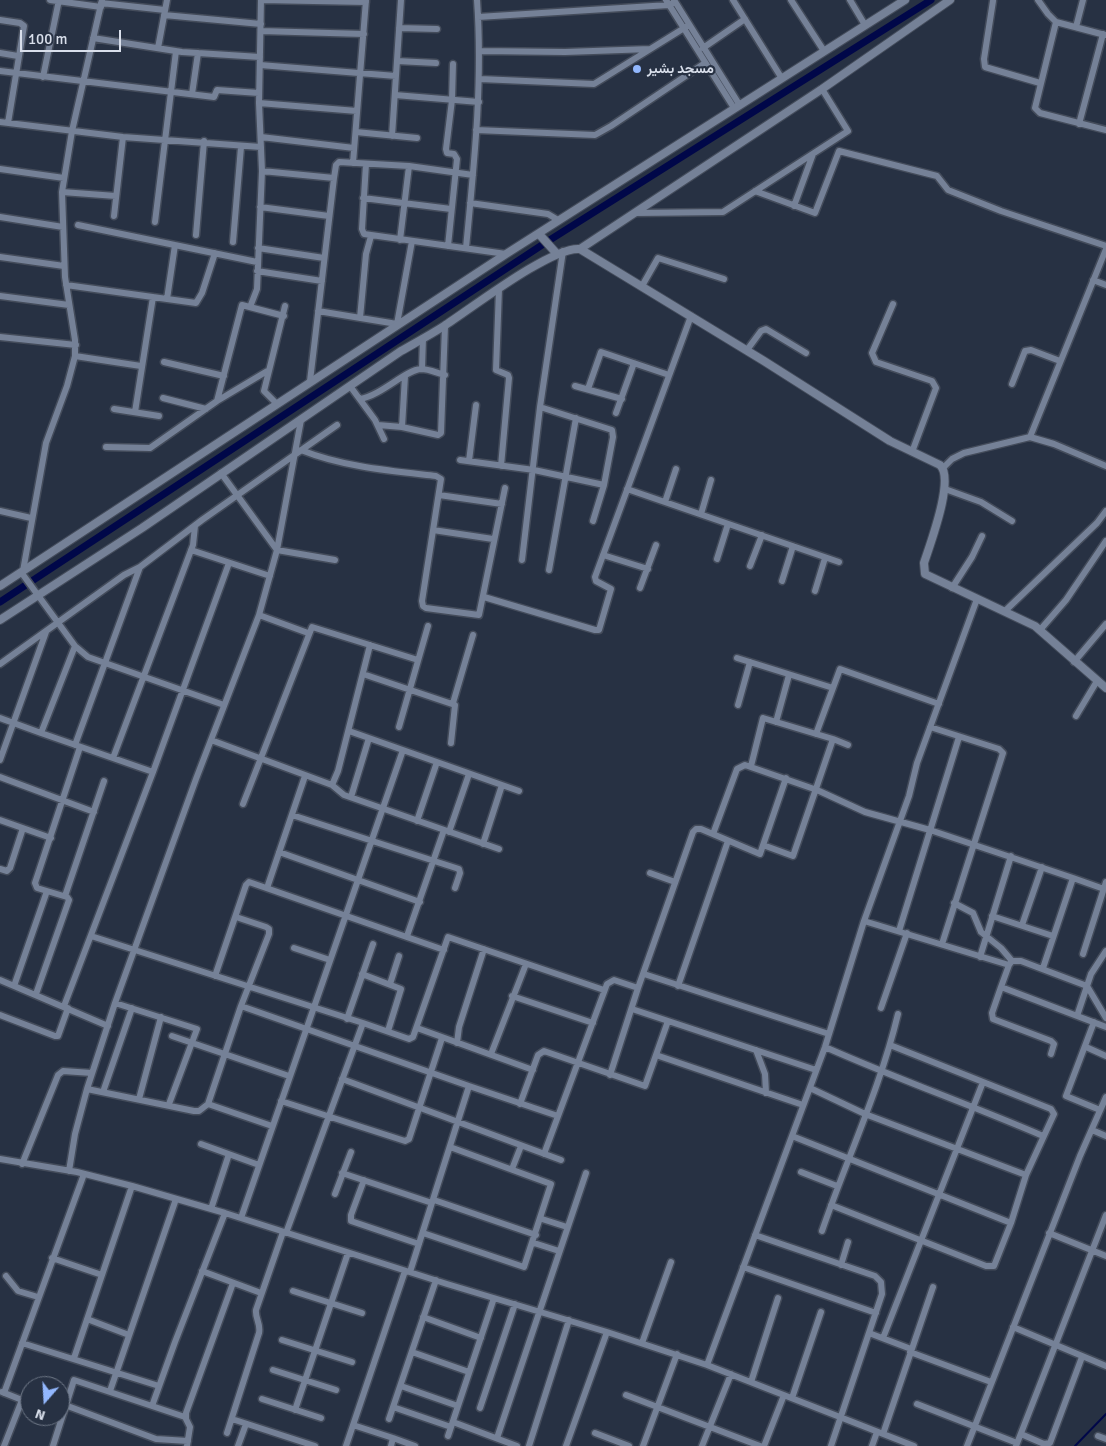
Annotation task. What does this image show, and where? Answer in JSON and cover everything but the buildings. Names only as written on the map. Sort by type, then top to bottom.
[{"type":"street","points":[[50,0],[101,3],[261,27],[364,34]]},
{"type":"street","points":[[43,77],[59,0]]},
{"type":"street","points":[[158,48],[167,0]]},
{"type":"street","points":[[250,307],[257,289],[262,170],[259,103],[261,0],[366,1],[353,164]]},
{"type":"street","points":[[392,136],[401,0]]},
{"type":"street","points":[[466,248],[479,102],[480,51],[477,0]]},
{"type":"street","points":[[733,0],[781,77]]},
{"type":"street","points":[[792,0],[824,51]]},
{"type":"street","points":[[850,0],[865,25]]},
{"type":"street","points":[[0,586],[397,324],[506,254],[540,236],[558,220],[905,0]]},
{"type":"street","points":[[0,620],[38,597],[87,562],[142,528],[350,386],[423,338],[445,326],[499,289],[557,252],[580,249],[822,89],[950,0]]},
{"type":"street","points":[[1038,0],[1056,22],[1104,35],[1079,124]]},
{"type":"street","points":[[1076,27],[1083,0]]},
{"type":"street","points":[[993,1],[984,59],[985,68],[1040,83]]},
{"type":"street","points":[[478,17],[671,2]]},
{"type":"street","points":[[671,2],[689,25],[736,106]]},
{"type":"street","points":[[671,2],[682,29],[736,106]]},
{"type":"street","points":[[101,3],[72,131],[62,192],[64,266],[76,345],[75,356],[67,386],[46,443],[22,572],[57,624],[75,646],[88,657],[224,705]]},
{"type":"street","points":[[703,48],[745,19]]},
{"type":"street","points":[[0,20],[20,23],[24,26],[8,123]]},
{"type":"street","points":[[1056,22],[1034,104],[1037,111],[1106,130]]},
{"type":"street","points":[[480,79],[591,85],[689,25]]},
{"type":"street","points":[[399,28],[437,29]]},
{"type":"street","points":[[94,38],[176,51],[260,57]]},
{"type":"street","points":[[480,51],[565,52],[651,49]]},
{"type":"street","points":[[154,222],[176,51]]},
{"type":"street","points":[[0,53],[18,56]]},
{"type":"street","points":[[192,94],[198,53]]},
{"type":"street","points":[[397,61],[436,63]]},
{"type":"street","points":[[476,130],[595,135],[705,63]]},
{"type":"street","points":[[448,246],[456,156],[447,153],[446,149],[452,100],[453,64]]},
{"type":"street","points":[[260,65],[396,76]]},
{"type":"street","points":[[0,71],[214,97],[217,90],[260,93]]},
{"type":"street","points":[[632,213],[722,212],[813,154],[848,131],[822,89]]},
{"type":"street","points":[[395,96],[479,102]]},
{"type":"street","points":[[259,103],[358,112]]},
{"type":"street","points":[[0,122],[123,137],[204,141],[241,147],[261,147]]},
{"type":"street","points":[[356,132],[417,138]]},
{"type":"street","points":[[114,216],[123,137]]},
{"type":"street","points":[[261,138],[354,148]]},
{"type":"street","points":[[196,235],[204,141]]},
{"type":"street","points":[[233,242],[241,147]]},
{"type":"street","points":[[755,191],[815,213],[839,151],[937,176],[948,190],[1106,248],[1030,437]]},
{"type":"street","points":[[794,206],[813,154]]},
{"type":"street","points":[[310,381],[337,163],[409,166],[473,175]]},
{"type":"street","points":[[366,164],[362,229],[364,234],[506,254]]},
{"type":"street","points":[[400,240],[409,166]]},
{"type":"street","points":[[0,169],[64,178]]},
{"type":"street","points":[[262,170],[334,178]]},
{"type":"street","points":[[62,192],[116,196]]},
{"type":"street","points":[[363,198],[452,209]]},
{"type":"street","points":[[470,202],[548,214],[558,220]]},
{"type":"street","points":[[260,207],[329,216]]},
{"type":"street","points":[[0,217],[63,227]]},
{"type":"street","points":[[78,226],[257,262]]},
{"type":"street","points":[[360,318],[366,254],[371,236]]},
{"type":"street","points":[[540,236],[557,252]]},
{"type":"street","points":[[397,324],[412,241]]},
{"type":"street","points":[[167,299],[175,245]]},
{"type":"street","points":[[258,248],[324,258]]},
{"type":"street","points":[[580,249],[747,350],[890,441],[943,468],[946,477],[944,489],[924,570],[928,577],[1005,611],[1040,630],[1074,662],[1106,688]]},
{"type":"street","points":[[522,560],[534,470],[557,252]]},
{"type":"street","points":[[66,286],[196,303],[202,293],[215,253]]},
{"type":"street","points":[[0,257],[64,266]]},
{"type":"street","points":[[642,286],[658,258],[724,279]]},
{"type":"street","points":[[257,271],[322,281]]},
{"type":"street","points":[[1093,280],[1106,285]]},
{"type":"street","points":[[499,289],[496,370],[508,375],[510,378],[500,466]]},
{"type":"street","points":[[0,296],[69,304]]},
{"type":"street","points":[[135,412],[153,297]]},
{"type":"street","points":[[893,304],[872,353],[872,358],[876,362],[932,381],[936,388],[912,452]]},
{"type":"street","points":[[217,401],[242,305],[284,316]]},
{"type":"street","points":[[276,403],[264,390],[285,306]]},
{"type":"street","points":[[318,311],[397,324]]},
{"type":"street","points":[[484,597],[598,630],[601,627],[611,593],[610,587],[595,579],[691,316]]},
{"type":"street","points":[[378,425],[402,427],[438,435],[441,433],[445,375],[445,326]]},
{"type":"street","points":[[747,350],[761,331],[766,329],[806,353]]},
{"type":"street","points":[[0,337],[76,345]]},
{"type":"street","points":[[422,369],[423,338]]},
{"type":"street","points":[[1012,384],[1026,351],[1031,350],[1060,361]]},
{"type":"street","points":[[588,389],[601,352],[669,375]]},
{"type":"street","points":[[75,356],[141,366]]},
{"type":"street","points":[[164,362],[224,376]]},
{"type":"street","points":[[616,413],[634,363]]},
{"type":"street","points":[[360,399],[377,394],[405,376],[422,369],[445,375]]},
{"type":"street","points":[[106,448],[150,448],[217,401],[269,370]]},
{"type":"street","points":[[402,427],[405,376]]},
{"type":"street","points":[[350,386],[378,425],[384,439]]},
{"type":"street","points":[[575,386],[622,399]]},
{"type":"street","points":[[163,398],[206,409]]},
{"type":"street","points":[[468,461],[476,405]]},
{"type":"street","points":[[540,407],[609,428],[613,433],[604,485],[593,521]]},
{"type":"street","points":[[114,409],[159,416]]},
{"type":"street","points":[[549,570],[576,418]]},
{"type":"street","points":[[69,1171],[75,1134],[87,1089],[115,1003],[211,740],[259,615],[277,550],[298,452],[301,420]]},
{"type":"street","points":[[0,664],[124,575],[140,567],[337,424]]},
{"type":"street","points":[[943,468],[952,459],[964,453],[1030,437],[1054,444],[1106,466]]},
{"type":"street","points":[[298,452],[383,470],[436,476],[442,481],[433,530],[423,606],[477,615],[484,597],[493,539],[505,488]]},
{"type":"street","points":[[460,460],[534,470],[604,485]]},
{"type":"street","points":[[664,502],[676,469]]},
{"type":"street","points":[[222,473],[277,550],[335,560]]},
{"type":"street","points":[[701,514],[711,480]]},
{"type":"street","points":[[627,489],[839,562]]},
{"type":"street","points":[[944,489],[981,502],[1012,521]]},
{"type":"street","points":[[439,495],[502,504]]},
{"type":"street","points":[[0,511],[31,518]]},
{"type":"street","points":[[1005,611],[1098,523],[1106,511]]},
{"type":"street","points":[[717,559],[728,524]]},
{"type":"street","points":[[113,758],[191,550],[195,526]]},
{"type":"street","points":[[433,530],[493,539]]},
{"type":"street","points":[[750,566],[762,535]]},
{"type":"street","points":[[952,588],[976,550],[982,536]]},
{"type":"street","points":[[1040,630],[1066,600],[1106,540]]},
{"type":"street","points":[[640,588],[656,545]]},
{"type":"street","points":[[782,581],[793,546]]},
{"type":"street","points":[[191,550],[270,576]]},
{"type":"street","points":[[603,555],[648,569]]},
{"type":"street","points":[[815,591],[825,558]]},
{"type":"street","points":[[0,1015],[58,1036],[91,936],[229,563]]},
{"type":"street","points":[[36,994],[69,900],[65,896],[37,888],[35,882],[64,800],[78,746],[140,567]]},
{"type":"street","points":[[707,1365],[825,1047],[864,921],[930,727],[977,598]]},
{"type":"street","points":[[259,615],[308,633]]},
{"type":"street","points":[[1074,662],[1106,624]]},
{"type":"street","points":[[399,727],[428,626]]},
{"type":"street","points":[[243,804],[308,633],[314,627],[418,660]]},
{"type":"street","points":[[0,760],[46,632]]},
{"type":"street","points":[[451,743],[456,710],[453,703],[472,635]]},
{"type":"street","points":[[332,785],[335,782],[349,731],[370,645]]},
{"type":"street","points":[[41,733],[75,646]]},
{"type":"street","points":[[737,658],[833,688]]},
{"type":"street","points":[[738,705],[750,662]]},
{"type":"street","points":[[816,734],[840,669],[939,704]]},
{"type":"street","points":[[363,674],[453,703]]},
{"type":"street","points":[[776,722],[789,675]]},
{"type":"street","points":[[1076,716],[1097,681]]},
{"type":"street","points":[[0,718],[153,772]]},
{"type":"street","points":[[751,766],[763,718],[848,745]]},
{"type":"street","points":[[930,727],[999,749],[1002,753],[942,944]]},
{"type":"street","points":[[349,731],[519,791]]},
{"type":"street","points":[[899,931],[958,737]]},
{"type":"street","points":[[351,798],[369,738]]},
{"type":"street","points":[[763,845],[793,856],[833,739]]},
{"type":"street","points":[[211,740],[260,760],[332,785],[339,792],[351,798],[499,849]]},
{"type":"street","points":[[241,1218],[403,750]]},
{"type":"street","points":[[417,821],[437,762]]},
{"type":"street","points":[[713,834],[737,769],[741,766],[751,766],[817,790],[865,812],[899,820],[1073,878],[1105,885],[1083,954]]},
{"type":"street","points":[[407,936],[433,862],[470,774]]},
{"type":"street","points":[[266,888],[304,776]]},
{"type":"street","points":[[0,778],[94,812]]},
{"type":"street","points":[[610,1075],[638,988],[694,830],[698,829],[713,834],[760,854],[786,778]]},
{"type":"street","points":[[65,896],[104,781]]},
{"type":"street","points":[[483,844],[502,785]]},
{"type":"street","points":[[292,815],[459,869],[460,873],[455,888]]},
{"type":"street","points":[[0,820],[50,838]]},
{"type":"street","points":[[0,869],[7,871],[10,868],[23,828]]},
{"type":"street","points":[[678,986],[728,841]]},
{"type":"street","points":[[279,852],[420,902]]},
{"type":"street","points":[[980,957],[1011,856]]},
{"type":"street","points":[[1022,925],[1042,867]]},
{"type":"street","points":[[650,873],[675,882]]},
{"type":"street","points":[[1043,968],[1073,878]]},
{"type":"street","points":[[215,976],[248,883],[444,950]]},
{"type":"street","points":[[14,986],[47,891]]},
{"type":"street","points":[[954,903],[973,912],[979,929],[986,937],[1002,948],[1010,963],[992,1013],[993,1019],[1051,1041],[1054,1044],[1051,1054]]},
{"type":"street","points":[[992,916],[1053,936]]},
{"type":"street","points":[[87,1089],[169,1104],[194,1111],[208,1104],[241,1006],[270,931],[266,927],[236,917]]},
{"type":"street","points":[[864,921],[980,957],[1010,963],[1017,960],[1043,968],[1087,986],[1106,1018]]},
{"type":"street","points":[[881,1008],[907,934]]},
{"type":"street","points":[[91,936],[411,1038],[417,1028],[448,937],[604,990]]},
{"type":"street","points":[[347,1019],[373,944]]},
{"type":"street","points":[[294,948],[330,960]]},
{"type":"street","points":[[457,1043],[459,1027],[484,949]]},
{"type":"street","points":[[1077,1016],[1087,986],[1106,951]]},
{"type":"street","points":[[390,984],[399,956]]},
{"type":"street","points":[[491,1054],[526,964]]},
{"type":"street","points":[[362,974],[390,984],[401,991],[388,1031]]},
{"type":"street","points":[[644,974],[828,1034]]},
{"type":"street","points":[[0,980],[108,1026]]},
{"type":"street","points":[[544,1154],[607,984],[614,980],[638,988]]},
{"type":"street","points":[[1001,987],[1106,1027]]},
{"type":"street","points":[[512,996],[593,1023]]},
{"type":"street","points":[[115,1003],[197,1029],[169,1104]]},
{"type":"street","points":[[241,1006],[558,1116]]},
{"type":"street","points":[[103,1092],[132,1008]]},
{"type":"street","points":[[632,1010],[816,1070]]},
{"type":"street","points":[[822,1231],[882,1072],[898,1014]]},
{"type":"street","points":[[139,1099],[161,1017]]},
{"type":"street","points":[[520,1104],[538,1055],[544,1051],[644,1086],[668,1022]]},
{"type":"street","points":[[1094,1022],[1066,1096],[1100,1110]]},
{"type":"street","points":[[227,1433],[260,1328],[255,1315],[261,1293],[363,1023]]},
{"type":"street","points":[[417,1028],[534,1070]]},
{"type":"street","points":[[172,1036],[289,1076]]},
{"type":"street","points":[[281,1100],[405,1141],[409,1139],[442,1038]]},
{"type":"street","points":[[831,1205],[990,1267],[997,1262],[1026,1175],[1054,1114],[1053,1110],[890,1045]]},
{"type":"street","points":[[825,1047],[882,1072],[973,1106],[1043,1136]]},
{"type":"street","points":[[1086,1047],[1106,1056]]},
{"type":"street","points":[[756,1050],[765,1074],[766,1093]]},
{"type":"street","points":[[656,1055],[803,1105]]},
{"type":"street","points":[[22,1164],[58,1075],[63,1071],[92,1073]]},
{"type":"street","points":[[342,1079],[561,1160]]},
{"type":"street","points":[[883,1338],[983,1082]]},
{"type":"street","points":[[346,1446],[423,1233],[469,1086]]},
{"type":"street","points":[[810,1088],[866,1114],[1026,1175]]},
{"type":"street","points":[[967,1446],[1049,1233],[1106,1097]]},
{"type":"street","points":[[208,1104],[272,1126]]},
{"type":"street","points":[[1092,1130],[1106,1136]]},
{"type":"street","points":[[792,1136],[1011,1223]]},
{"type":"street","points":[[201,1144],[259,1165]]},
{"type":"street","points":[[423,1233],[522,1267],[527,1264],[542,1219],[551,1184],[450,1146]]},
{"type":"street","points":[[512,1169],[521,1146]]},
{"type":"street","points":[[336,1194],[351,1152]]},
{"type":"street","points":[[211,1209],[229,1154]]},
{"type":"street","points":[[0,1160],[69,1171],[132,1186],[570,1320],[677,1354],[911,1445]]},
{"type":"street","points":[[497,1438],[586,1172]]},
{"type":"street","points":[[801,1172],[838,1186]]},
{"type":"street","points":[[342,1173],[536,1235]]},
{"type":"street","points":[[4,1446],[22,1400],[2,1392],[84,1174]]},
{"type":"street","points":[[364,1180],[351,1215],[351,1221],[419,1244]]},
{"type":"street","points":[[74,1358],[132,1186]]},
{"type":"street","points":[[110,1392],[176,1199]]},
{"type":"street","points":[[152,1406],[225,1213]]},
{"type":"street","points":[[917,1404],[1017,1444],[1091,1250],[1106,1216]]},
{"type":"street","points":[[542,1219],[568,1227]]},
{"type":"street","points":[[1049,1233],[1106,1256]]},
{"type":"street","points":[[755,1235],[879,1278],[882,1290],[876,1313],[831,1446]]},
{"type":"street","points":[[841,1264],[848,1242]]},
{"type":"street","points":[[534,1243],[559,1251]]},
{"type":"street","points":[[295,1410],[348,1253]]},
{"type":"street","points":[[52,1258],[102,1275]]},
{"type":"street","points":[[642,1343],[671,1262]]},
{"type":"street","points":[[743,1267],[876,1313]]},
{"type":"street","points":[[202,1271],[261,1293]]},
{"type":"street","points":[[6,1276],[18,1291],[38,1297]]},
{"type":"street","points":[[390,1419],[436,1280]]},
{"type":"street","points":[[185,1417],[234,1284]]},
{"type":"street","points":[[872,1446],[880,1433],[933,1287]]},
{"type":"street","points":[[293,1292],[362,1313]]},
{"type":"street","points":[[448,1436],[494,1298]]},
{"type":"street","points":[[751,1382],[778,1298]]},
{"type":"street","points":[[480,1408],[515,1304]]},
{"type":"street","points":[[792,1398],[821,1312]]},
{"type":"street","points":[[423,1317],[481,1338]]},
{"type":"street","points":[[87,1319],[129,1334]]},
{"type":"street","points":[[529,1446],[570,1320]]},
{"type":"street","points":[[1013,1327],[1106,1366]]},
{"type":"street","points":[[566,1446],[607,1332]]},
{"type":"street","points":[[869,1333],[991,1382]]},
{"type":"street","points":[[282,1340],[352,1362]]},
{"type":"street","points":[[22,1343],[159,1386]]},
{"type":"street","points":[[412,1352],[469,1372]]},
{"type":"street","points":[[643,1446],[677,1354]]},
{"type":"street","points":[[1021,1434],[1044,1444],[1050,1443],[1082,1357]]},
{"type":"street","points":[[273,1370],[336,1390]]},
{"type":"street","points":[[702,1446],[731,1374]]},
{"type":"street","points":[[70,1391],[74,1380],[185,1417],[190,1427],[188,1444],[156,1439],[70,1407]]},
{"type":"street","points":[[400,1386],[458,1406]]},
{"type":"street","points":[[626,1395],[760,1446]]},
{"type":"street","points":[[764,1446],[784,1395]]},
{"type":"street","points":[[262,1399],[320,1418]]},
{"type":"street","points":[[393,1407],[497,1438],[517,1446]]},
{"type":"street","points":[[232,1419],[302,1444],[315,1446]]},
{"type":"street","points":[[238,1446],[246,1424]]},
{"type":"street","points":[[353,1425],[415,1446]]},
{"type":"street","points":[[53,1446],[59,1426]]},
{"type":"street","points":[[595,1433],[629,1446]]},
{"type":"street","points":[[1098,1436],[1106,1439]]},
{"type":"street","points":[[390,1446],[393,1438]]},
{"type":"waterway","points":[[0,602],[545,243],[931,0]]},
{"type":"waterway","points":[[1075,1446],[1106,1414]]},
{"type":"place","name":"مسجد بشیر","points":[[637,69]]}]
